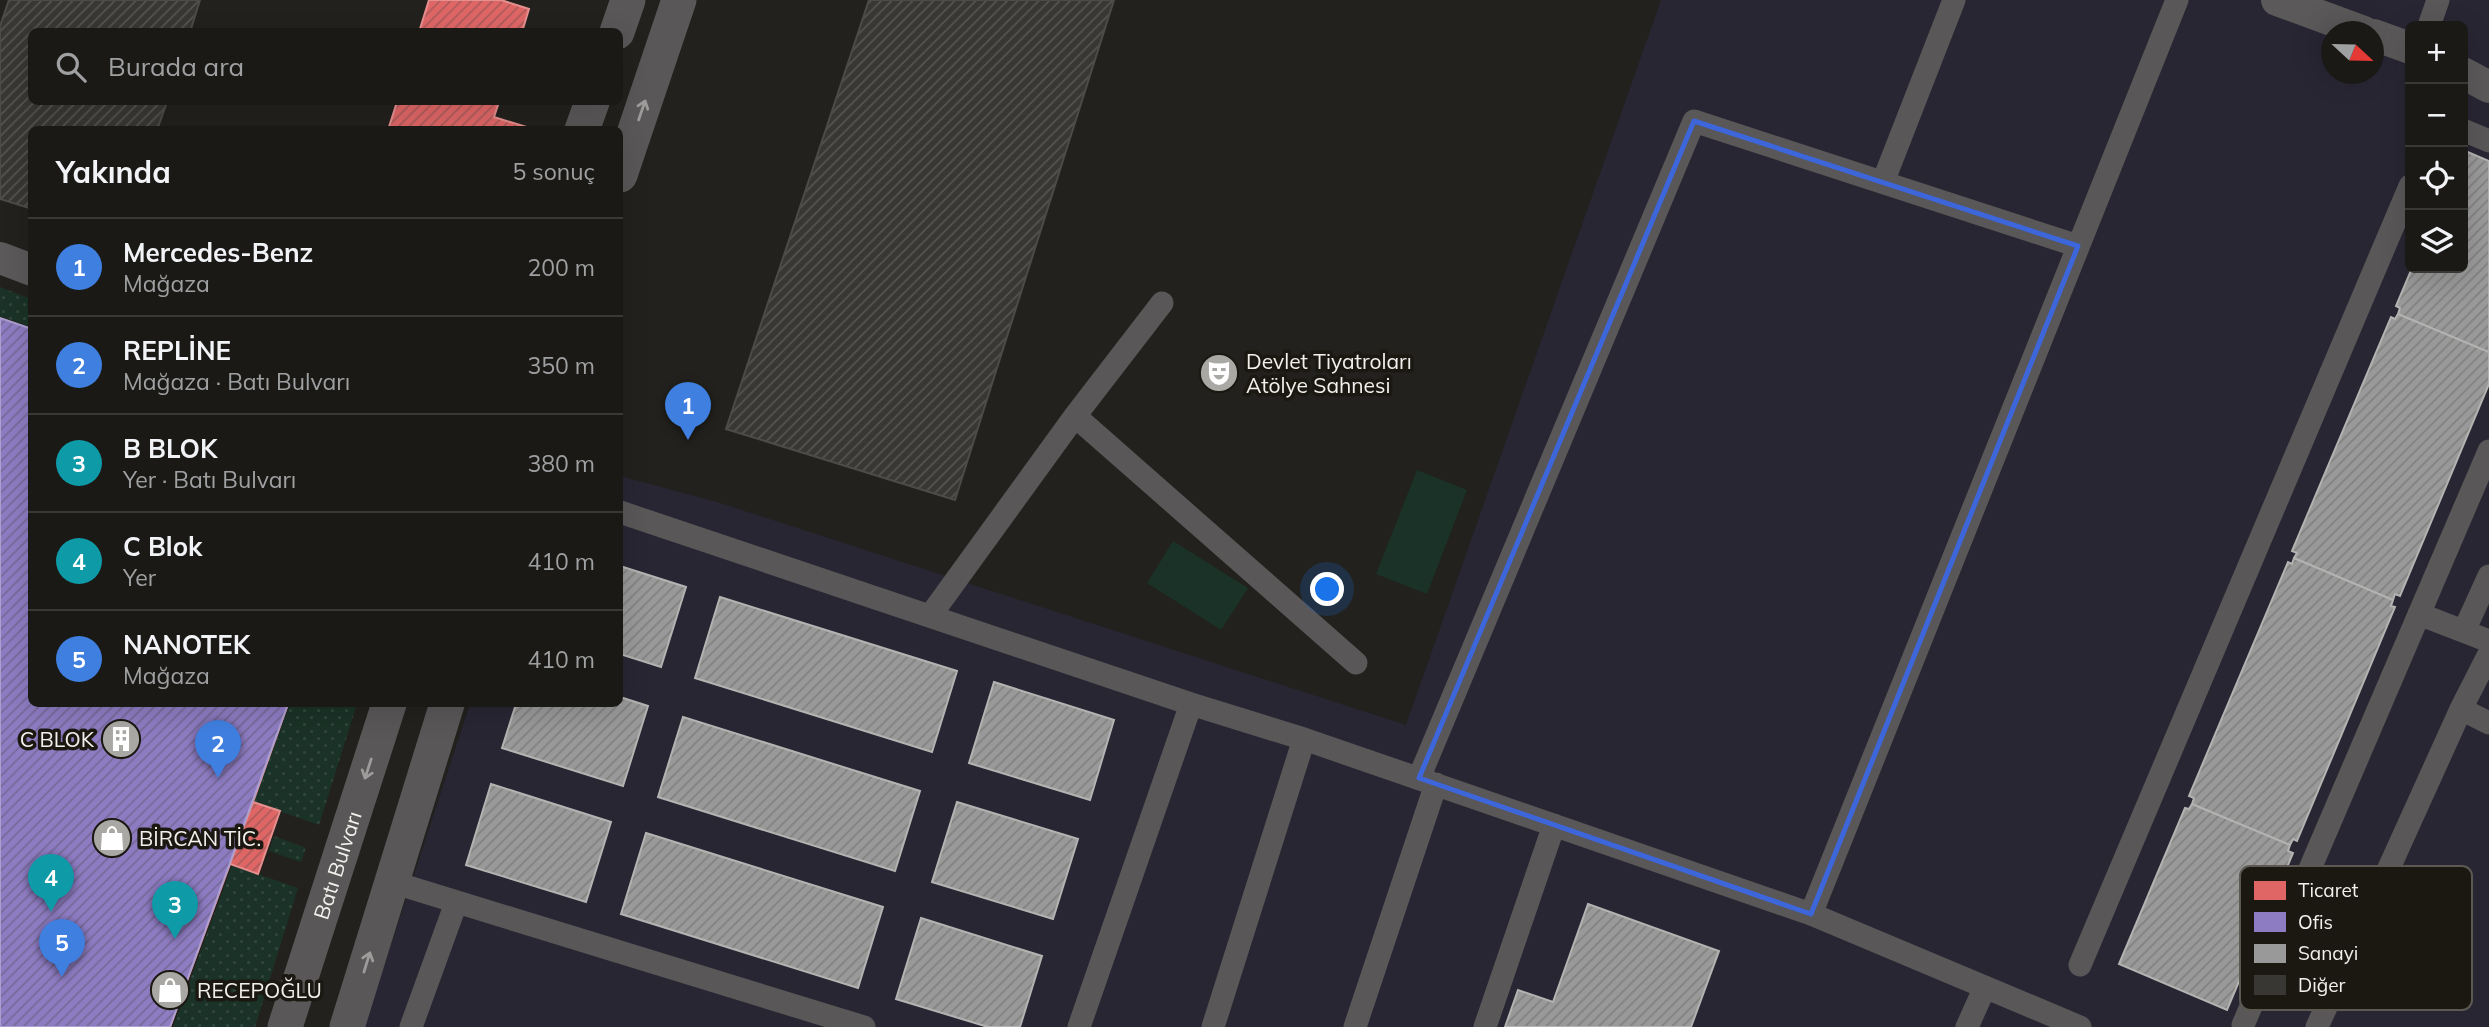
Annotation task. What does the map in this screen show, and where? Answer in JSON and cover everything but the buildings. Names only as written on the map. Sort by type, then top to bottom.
[{"type":"main road","points":[[623,166],[679,0]]},
{"type":"main road","points":[[2277,0],[2334,21]]},
{"type":"main road","points":[[2384,39],[2405,46]]},
{"type":"main road","points":[[2468,76],[2489,87]]},
{"type":"main road","points":[[583,126],[591,105]]},
{"type":"main road","points":[[0,258],[28,268]]},
{"type":"main road","name":"Batı Bulvarı","points":[[285,1027],[388,707]]},
{"type":"main road","points":[[347,1027],[446,707]]},
{"type":"street","points":[[1884,182],[1954,0]]},
{"type":"street","points":[[1811,914],[2177,0]]},
{"type":"street","points":[[2431,21],[2438,0]]},
{"type":"street","points":[[1355,1027],[1427,781],[1694,121],[2078,246]]},
{"type":"street","points":[[2468,132],[2489,141]]},
{"type":"street","points":[[2080,965],[2405,198]]},
{"type":"street","points":[[930,616],[1075,416],[1162,303]]},
{"type":"street","points":[[1075,416],[1356,663]]},
{"type":"street","points":[[2311,866],[2489,451]]},
{"type":"street","points":[[623,513],[1191,704],[1304,738],[1811,914],[2080,1027]]},
{"type":"street","points":[[2464,631],[2489,576]]},
{"type":"street","points":[[2419,614],[2489,641]]},
{"type":"street","points":[[2390,866],[2489,654]]},
{"type":"street","points":[[1079,1027],[1191,704]]},
{"type":"street","points":[[2461,709],[2489,723]]},
{"type":"street","points":[[1213,1027],[1304,738]]},
{"type":"street","points":[[1485,1027],[1554,825]]},
{"type":"street","points":[[391,882],[864,1027]]},
{"type":"street","points":[[411,1027],[456,903]]},
{"type":"street","points":[[1967,1027],[1985,987]]},
{"type":"street","points":[[2243,1025],[2249,1010]]},
{"type":"street","points":[[2317,1027],[2325,1010]]},
{"type":"highlighted area","points":[[1694,121],[2078,246],[1811,914],[1419,778]]},
{"type":"shaded area","points":[[1661,0],[2489,0],[2489,1027],[364,1027],[469,707],[623,707],[623,477],[717,502],[1406,725]]},
{"type":"green space","points":[[0,287],[28,298],[28,326],[0,316]]},
{"type":"green space","points":[[1417,470],[1467,490],[1427,594],[1376,574]]},
{"type":"green space","points":[[1173,541],[1248,588],[1221,630],[1147,583]]},
{"type":"green space","points":[[289,707],[356,707],[319,825],[253,802]]},
{"type":"green space","points":[[274,836],[306,848],[301,862],[269,851]]},
{"type":"green space","points":[[232,865],[298,888],[255,1027],[173,1027]]},
{"type":"place","name":"Devlet Tiyatroları Atölye Sahnesi","points":[[1219,373]]},
{"type":"place","name":"Mercedes-Benz","points":[[688,440]]},
{"type":"place","name":"C BLOK","points":[[121,739]]},
{"type":"place","name":"REPLİNE","points":[[218,778]]},
{"type":"place","name":"BİRCAN TİC.","points":[[112,838]]},
{"type":"place","name":"C Blok","points":[[51,912]]},
{"type":"place","name":"B BLOK","points":[[175,939]]},
{"type":"place","name":"NANOTEK","points":[[62,977]]},
{"type":"place","name":"RECEPOĞLU","points":[[170,990]]}]
